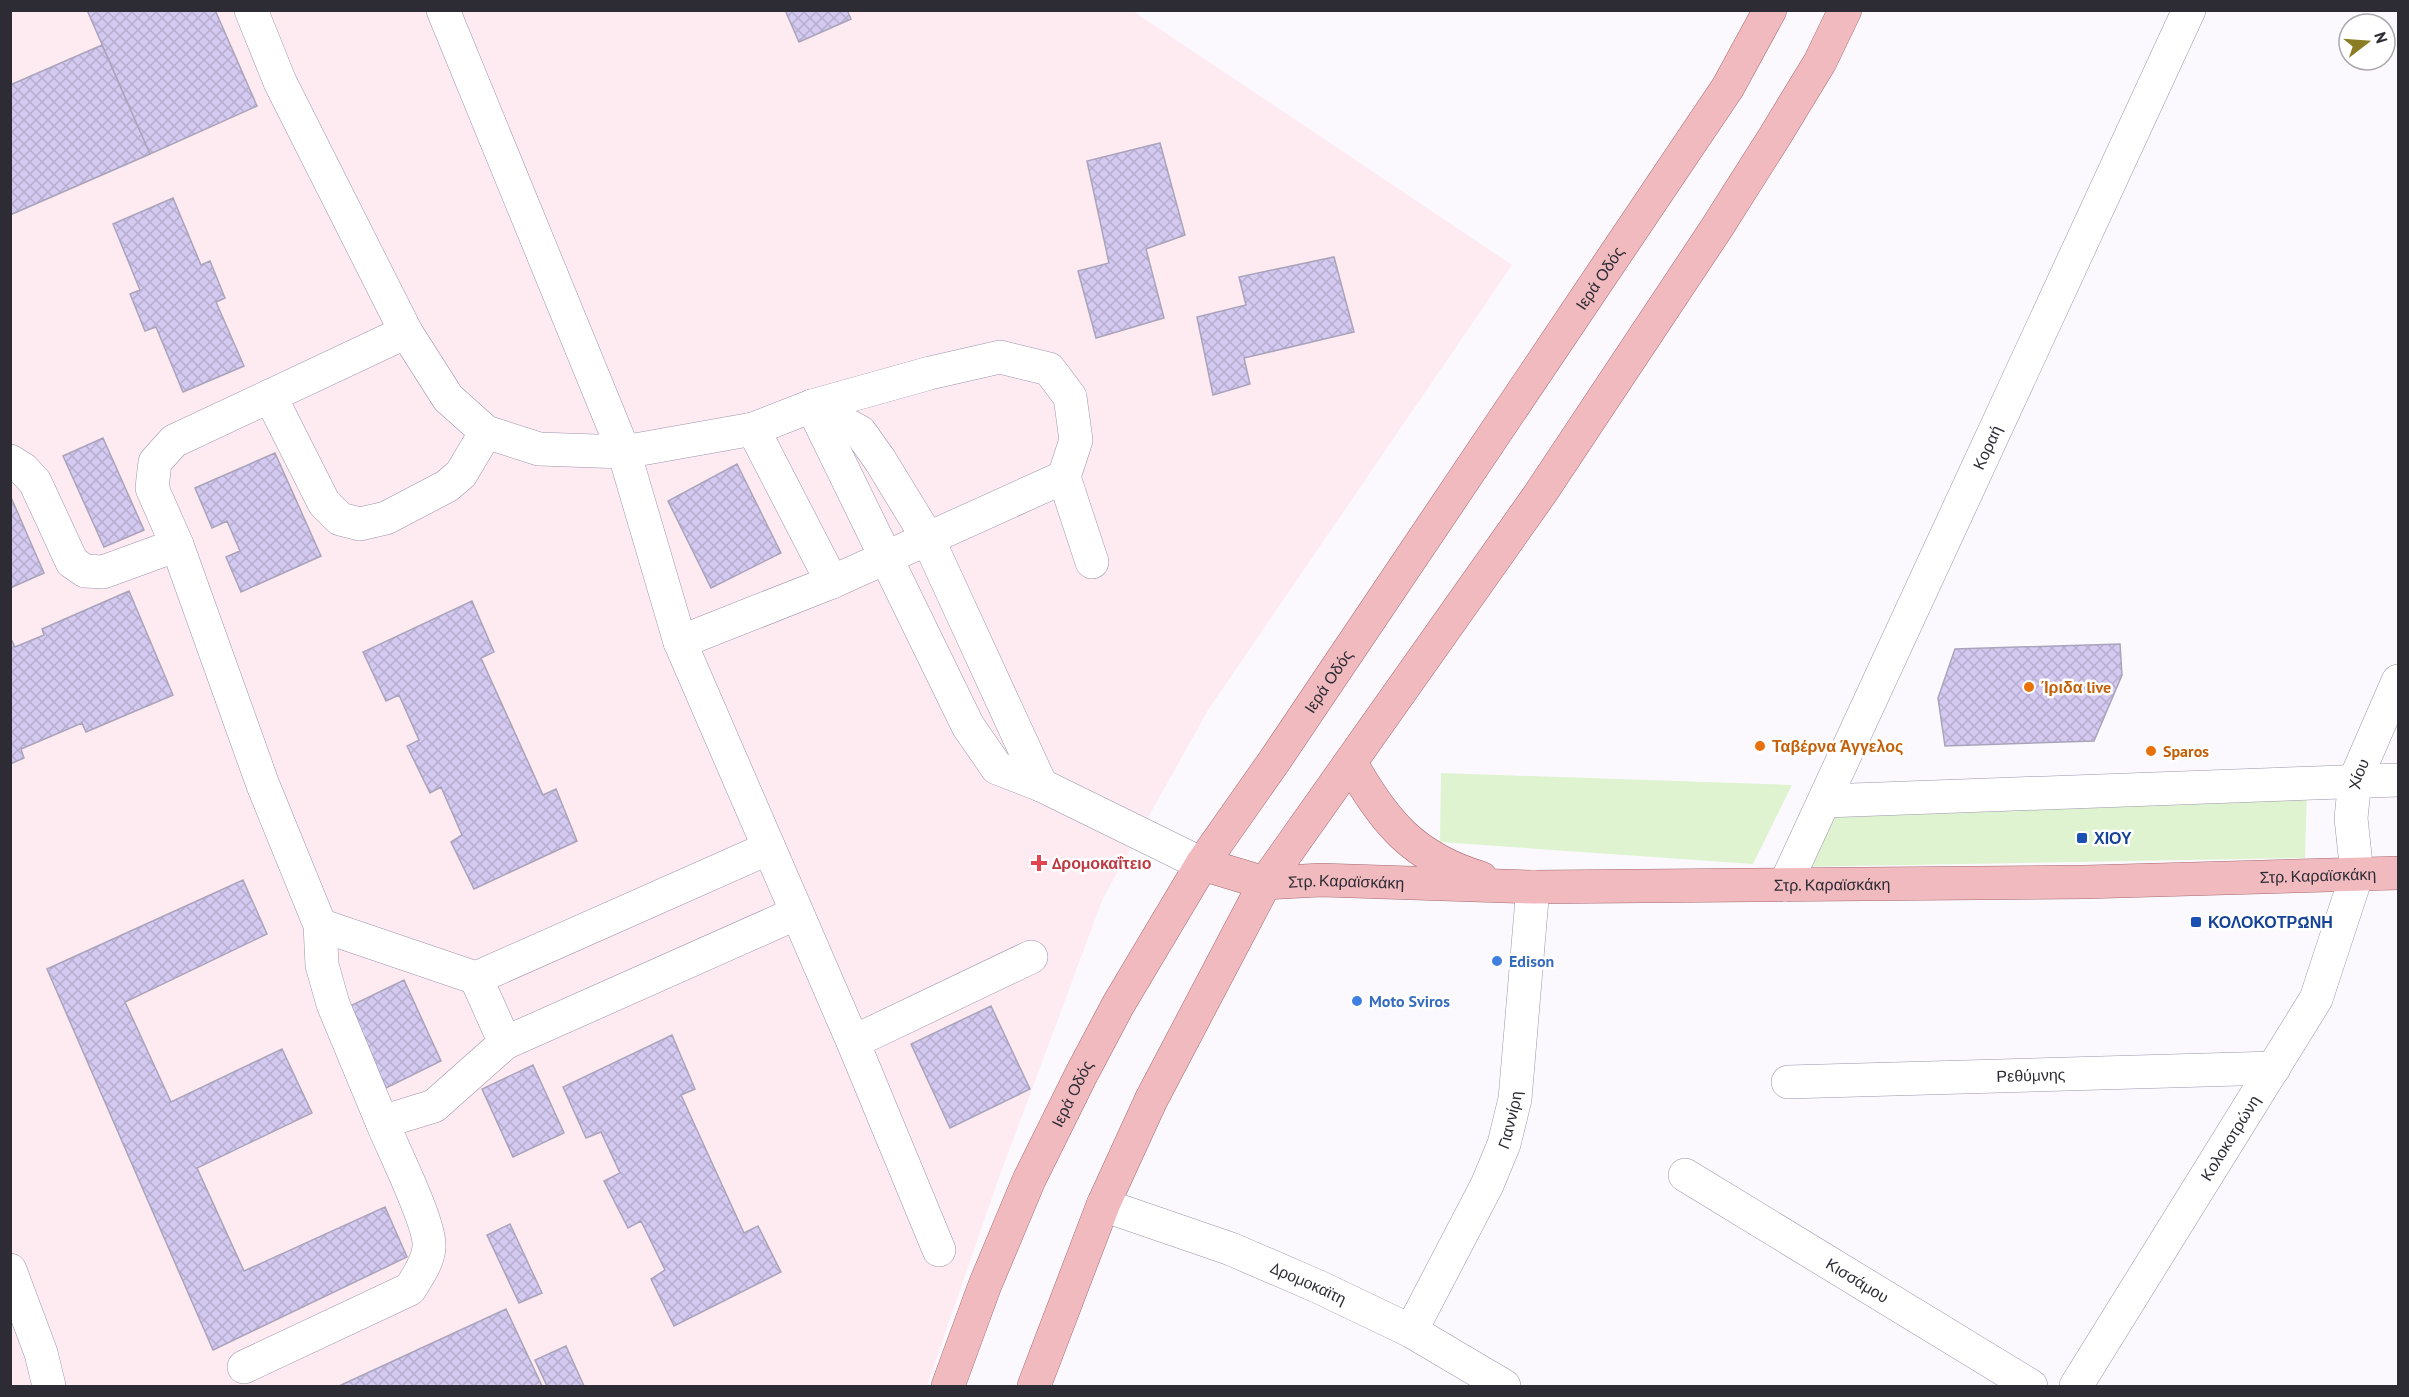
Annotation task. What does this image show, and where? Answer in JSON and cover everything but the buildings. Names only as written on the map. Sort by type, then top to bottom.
[{"type":"main road","name":"Ιερά Οδός","points":[[948,1386],[985,1285],[1029,1180],[1118,1005],[1202,864],[1298,727],[1728,87],[1770,10]]},
{"type":"main road","points":[[1034,1386],[1103,1205],[1151,1100],[1265,883],[1540,494],[1716,229],[1820,62],[1845,10]]},
{"type":"main road","points":[[1351,763],[1374,803],[1399,832],[1427,854],[1460,872],[1496,883],[1533,887]]},
{"type":"main road","name":"Στρ. Καραϊσκάκη","points":[[1202,864],[1265,883],[1321,880],[1533,887],[2085,882],[2398,873]]},
{"type":"street","points":[[250,10],[280,82],[406,332],[448,398],[486,432],[539,449],[624,452],[753,429],[812,406],[930,373],[999,357],[1049,369],[1070,397],[1076,440],[1064,477],[1092,562]]},
{"type":"street","name":"Κοραή","points":[[1785,885],[2189,10]]},
{"type":"street","points":[[448,12],[624,452],[680,642],[853,1042],[939,1250]]},
{"type":"street","points":[[244,1367],[410,1289],[422,1269],[429,1247],[426,1225],[333,1004],[322,965],[320,924],[263,785],[177,545],[152,488],[155,462],[174,441],[406,332]]},
{"type":"street","points":[[270,396],[324,502],[340,519],[360,524],[386,518],[447,486],[460,474],[486,432]]},
{"type":"street","points":[[812,406],[968,726],[998,768],[1041,786],[1202,864]]},
{"type":"street","points":[[812,406],[860,432],[927,537],[1041,786]]},
{"type":"street","points":[[753,429],[832,582]]},
{"type":"street","points":[[10,461],[23,469],[35,482],[72,562],[85,571],[103,572],[177,545]]},
{"type":"street","points":[[680,642],[832,582],[927,537],[1064,477]]},
{"type":"street","name":"Χίου","points":[[2356,874],[2351,818],[2355,780],[2398,681]]},
{"type":"street","points":[[1825,801],[2398,780]]},
{"type":"street","points":[[320,924],[476,978],[769,848]]},
{"type":"street","name":"Κολοκοτρώνη","points":[[2076,1386],[2316,999],[2356,874]]},
{"type":"street","name":"Γιαννίρη","points":[[1411,1331],[1487,1185],[1504,1144],[1515,1099],[1533,887]]},
{"type":"street","points":[[382,1122],[434,1106],[505,1043],[797,913]]},
{"type":"street","points":[[853,1042],[1031,957]]},
{"type":"street","points":[[476,978],[505,1043]]},
{"type":"street","name":"Ρεθύμνης","points":[[1788,1082],[2274,1068]]},
{"type":"street","name":"Κισσάμου","points":[[1685,1175],[2031,1386]]},
{"type":"street","name":"Δρομοκαϊτη","points":[[1103,1205],[1231,1249],[1411,1331],[1504,1386]]},
{"type":"street","points":[[10,1270],[41,1353],[49,1386]]},
{"type":"shaded area","points":[[10,11],[1133,11],[1512,265],[1208,710],[1103,898],[997,1183],[927,1386],[11,1386]]},
{"type":"green space","points":[[1441,773],[1792,785],[1753,864],[1440,842]]},
{"type":"green space","points":[[2307,791],[2305,858],[1798,867],[1827,805]]},
{"type":"place","name":"Ίριδα live","points":[[2029,687]]},
{"type":"place","name":"Ταβέρνα Άγγελος","points":[[1760,746]]},
{"type":"place","name":"Sparos","points":[[2151,751]]},
{"type":"place","name":"ΧΙΟΥ","points":[[2082,838]]},
{"type":"place","name":"Δρομοκαΐτειο","points":[[1039,863]]},
{"type":"place","name":"ΚΟΛΟΚΟΤΡΏΝΗ","points":[[2196,922]]},
{"type":"place","name":"Edison","points":[[1497,961]]},
{"type":"place","name":"Moto Sviros","points":[[1357,1001]]}]
